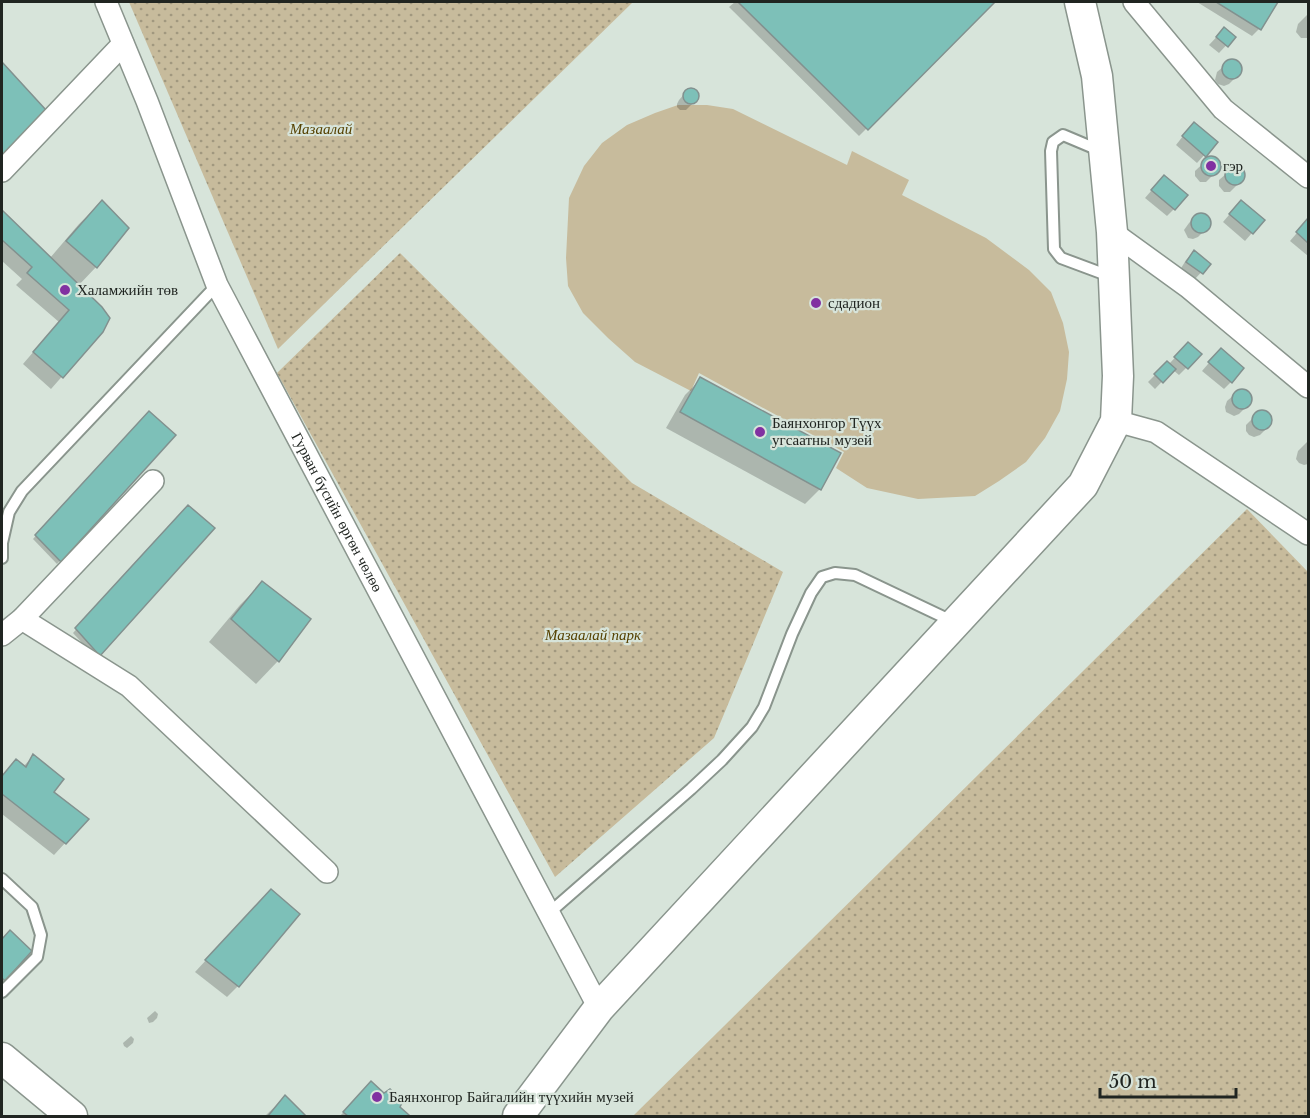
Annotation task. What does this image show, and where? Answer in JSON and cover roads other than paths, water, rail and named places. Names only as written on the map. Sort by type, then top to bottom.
[{"type":"street","name":"Гурван бүсийн өргөн чөлөө","points":[[106,2],[147,101],[217,285],[599,1008]]},
{"type":"street","points":[[518,1116],[599,1008],[1083,485],[1116,421],[1118,376],[1112,232],[1097,76],[1080,2]]},
{"type":"street","points":[[1134,2],[1223,109],[1308,177]]},
{"type":"street","points":[[2,171],[123,44]]},
{"type":"street","points":[[1112,232],[1188,287],[1308,387]]},
{"type":"street","points":[[1116,421],[1156,432],[1308,534]]},
{"type":"street","points":[[2,635],[22,619],[153,481]]},
{"type":"street","points":[[22,619],[129,686],[327,872]]},
{"type":"street","points":[[6,1066],[72,1116]]},
{"type":"lane","points":[[1104,152],[1063,135],[1053,142],[1051,151],[1054,249],[1061,258],[1114,278]]},
{"type":"lane","points":[[2,558],[2,543],[9,512],[22,491],[217,285]]},
{"type":"lane","points":[[549,913],[691,789],[752,727],[764,707],[792,634],[811,593],[822,577],[835,573],[855,575],[956,623]]},
{"type":"lane","points":[[2,879],[32,908],[41,935],[37,957],[2,992]]},
{"type":"place","name":"гэр","points":[[1211,166]]},
{"type":"place","name":"Халамжийн төв","points":[[65,290]]},
{"type":"place","name":"сдадион","points":[[816,303]]},
{"type":"place","name":"Баянхонгор Түүх угсаатны музей","points":[[760,432]]},
{"type":"place","name":"Баянхонгор Байгалийн түүхийн музей","points":[[377,1097]]},
{"type":"park label","name":"Мазаалай","points":[[321,129]]},
{"type":"park label","name":"Мазаалай парк","points":[[593,635]]}]
